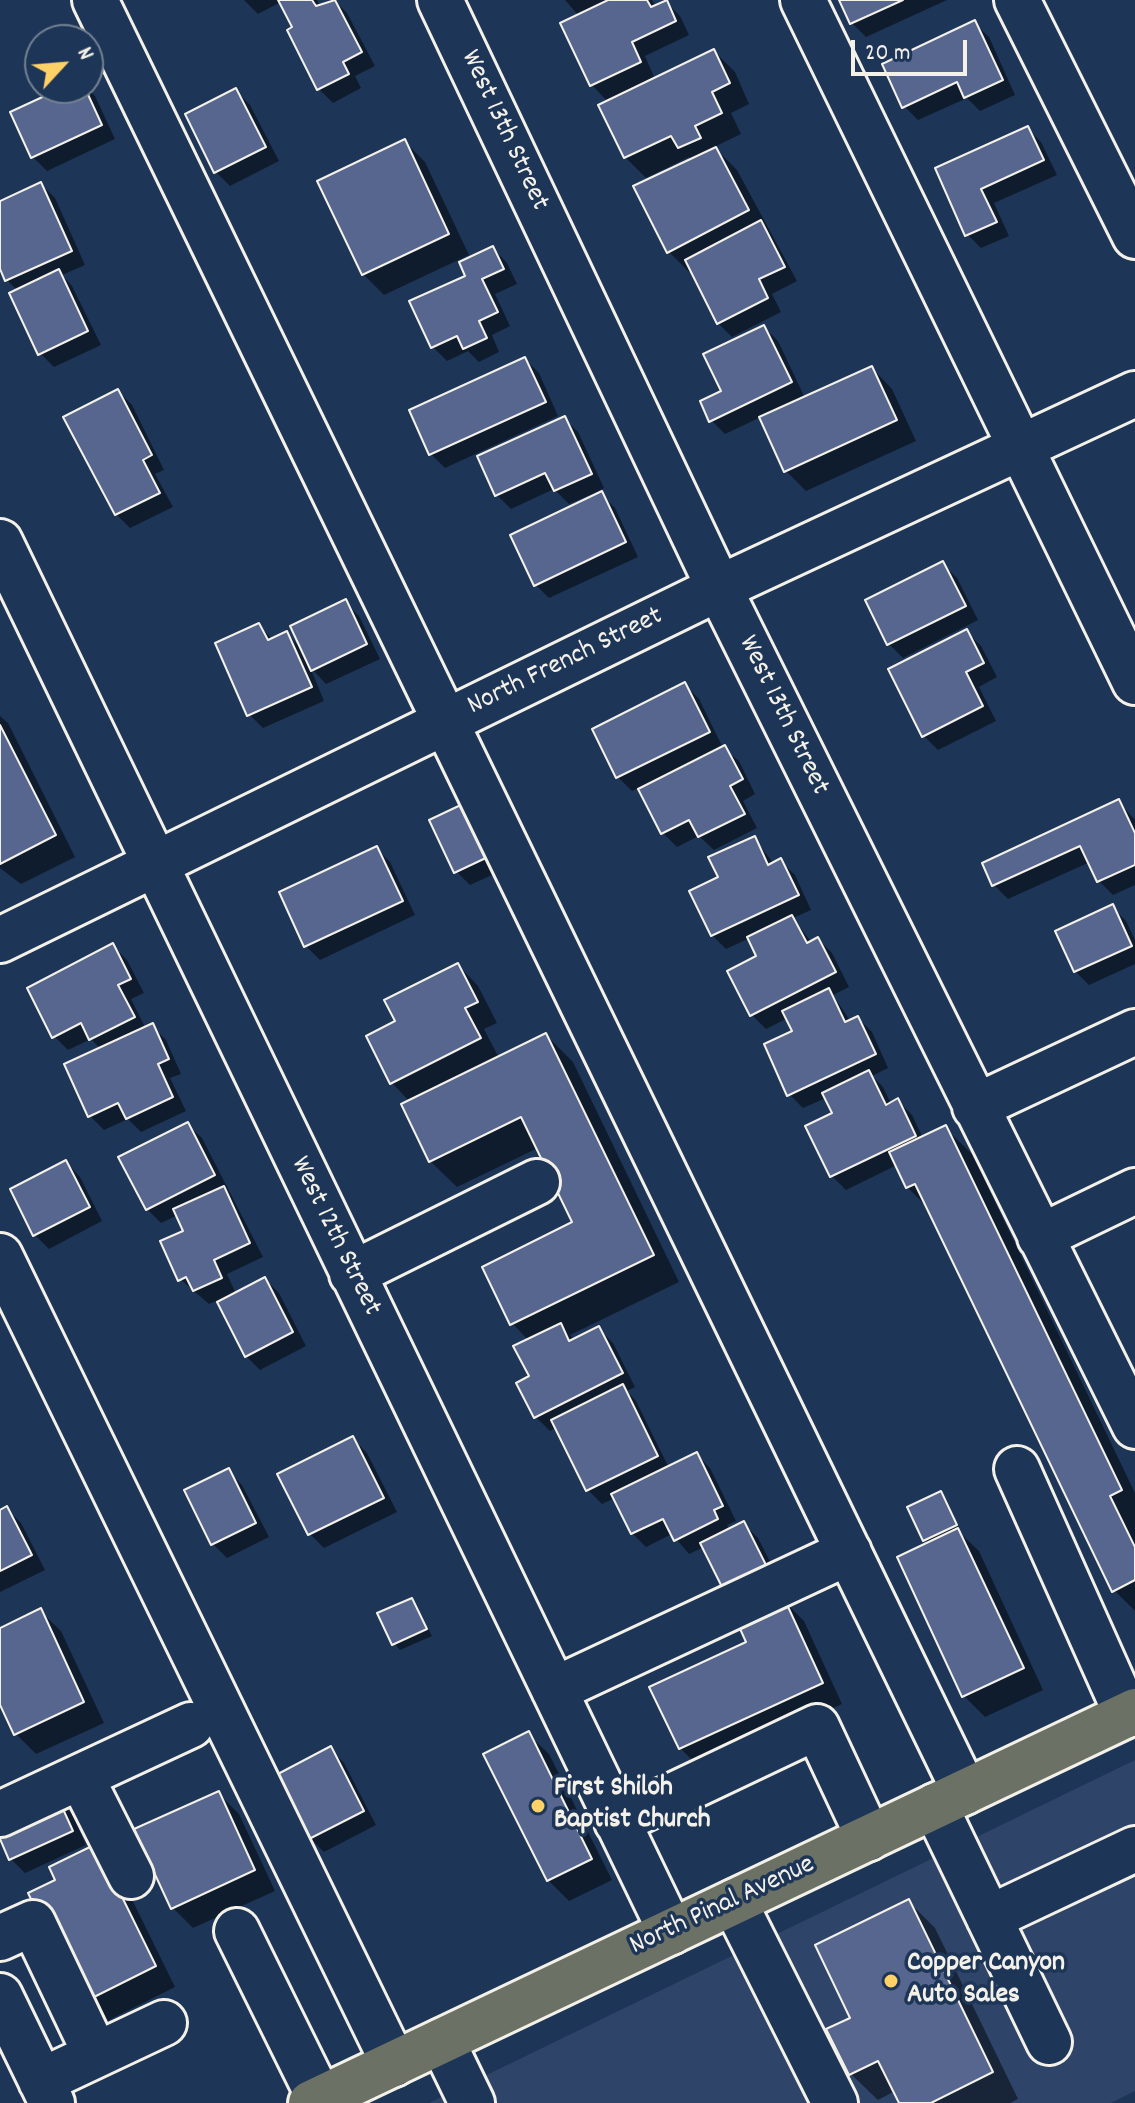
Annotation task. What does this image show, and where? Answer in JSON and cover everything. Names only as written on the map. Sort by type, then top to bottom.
[{"type":"main road","name":"North Pinal Avenue","points":[[316,2101],[1131,1713]]},
{"type":"street","points":[[95,0],[849,1552],[950,1799],[989,1918],[1049,2042]]},
{"type":"street","name":"West 13th Street","points":[[440,0],[719,588],[1040,1237],[1132,1413]]},
{"type":"street","points":[[803,0],[1135,682]]},
{"type":"street","points":[[1017,0],[1135,236]]},
{"type":"street","name":"North French Street","points":[[0,940],[719,588],[1135,394]]},
{"type":"street","name":"West 12th Street","points":[[0,542],[153,865],[671,1932]]},
{"type":"street","points":[[975,1107],[1135,1032]]},
{"type":"street","points":[[352,1274],[537,1182]]},
{"type":"street","points":[[1040,1237],[1135,1191]]},
{"type":"street","points":[[0,1256],[394,2064]]},
{"type":"street","points":[[1017,1469],[1131,1713]]},
{"type":"street","points":[[554,1690],[849,1552]]},
{"type":"street","points":[[0,1814],[191,1725]]},
{"type":"street","points":[[617,1822],[817,1727],[869,1838]]},
{"type":"street","points":[[81,1777],[131,1876]]},
{"type":"street","points":[[989,1918],[1135,1849]]},
{"type":"street","points":[[734,1902],[835,2103]]},
{"type":"street","points":[[0,1938],[33,1923],[96,2055]]},
{"type":"street","points":[[237,1931],[316,2101]]},
{"type":"street","points":[[0,1996],[46,2092],[96,2055],[164,2023]]},
{"type":"street","points":[[442,2041],[472,2103]]},
{"type":"shaded area","points":[[1135,1760],[1135,2091],[1111,2103],[429,2103]]},
{"type":"building","points":[[278,0],[312,0],[316,6],[335,0],[362,52],[343,62],[349,74],[317,90],[287,30],[292,27]]},
{"type":"building","points":[[608,0],[647,0],[651,7],[667,0],[676,21],[632,42],[641,62],[590,86],[560,23]]},
{"type":"building","points":[[839,0],[903,0],[850,24]]},
{"type":"building","points":[[975,20],[1003,80],[964,98],[957,82],[902,108],[882,64]]},
{"type":"building","points":[[714,49],[730,83],[712,92],[722,113],[695,126],[701,138],[678,148],[671,136],[624,158],[598,105]]},
{"type":"building","points":[[236,88],[266,147],[214,173],[185,114]]},
{"type":"building","points":[[27,104],[92,104],[102,125],[31,158],[10,112]]},
{"type":"building","points":[[1028,126],[1044,160],[981,189],[997,222],[965,236],[935,168]]},
{"type":"building","points":[[405,139],[449,234],[362,275],[317,181]]},
{"type":"building","points":[[716,147],[749,210],[667,253],[633,186]]},
{"type":"building","points":[[41,182],[72,251],[5,281],[0,269],[0,201]]},
{"type":"building","points":[[761,220],[785,267],[759,279],[768,298],[717,324],[685,260]]},
{"type":"building","points":[[493,246],[504,269],[482,279],[498,312],[479,321],[487,338],[463,349],[457,336],[431,348],[409,301],[465,276],[459,262]]},
{"type":"building","points":[[59,269],[88,331],[38,355],[9,293]]},
{"type":"building","points":[[764,325],[792,382],[709,422],[700,401],[721,391],[703,354]]},
{"type":"building","points":[[525,357],[546,402],[429,455],[409,410]]},
{"type":"building","points":[[872,366],[897,420],[784,472],[759,417]]},
{"type":"building","points":[[118,389],[152,455],[143,460],[160,493],[115,515],[63,417]]},
{"type":"building","points":[[565,416],[592,474],[554,491],[545,473],[495,496],[477,456]]},
{"type":"building","points":[[602,491],[626,542],[534,586],[510,535]]},
{"type":"building","points":[[943,561],[966,606],[887,645],[865,600]]},
{"type":"building","points":[[346,599],[367,644],[311,671],[290,626]]},
{"type":"building","points":[[259,623],[268,640],[287,631],[312,687],[247,716],[215,643]]},
{"type":"building","points":[[967,629],[984,663],[966,672],[983,706],[922,737],[888,669]]},
{"type":"building","points":[[685,682],[710,732],[616,778],[592,729]]},
{"type":"building","points":[[0,725],[56,835],[0,864]]},
{"type":"building","points":[[725,745],[743,779],[730,786],[745,814],[698,837],[689,820],[661,834],[638,789]]},
{"type":"building","points":[[1119,799],[1135,833],[1135,865],[1097,882],[1080,846],[992,886],[982,863]]},
{"type":"building","points":[[465,803],[490,856],[454,873],[429,820]]},
{"type":"building","points":[[755,836],[768,865],[781,858],[799,895],[711,936],[689,891],[718,877],[708,857]]},
{"type":"building","points":[[377,846],[403,901],[304,947],[279,892]]},
{"type":"building","points":[[1113,904],[1132,946],[1074,972],[1055,931]]},
{"type":"building","points":[[792,915],[807,943],[818,937],[836,972],[750,1016],[727,971],[756,956],[747,937]]},
{"type":"building","points":[[113,943],[131,979],[118,985],[135,1017],[89,1040],[81,1023],[52,1038],[27,988]]},
{"type":"building","points":[[458,963],[478,1002],[465,1008],[481,1038],[390,1084],[366,1036],[395,1021],[384,1000]]},
{"type":"building","points":[[829,988],[845,1022],[858,1016],[876,1054],[787,1096],[764,1044],[792,1031],[782,1011]]},
{"type":"building","points":[[153,1023],[169,1059],[158,1064],[173,1097],[126,1119],[118,1103],[88,1117],[64,1064]]},
{"type":"building","points":[[546,1033],[654,1255],[510,1325],[482,1267],[572,1222],[521,1117],[429,1162],[401,1104]]},
{"type":"building","points":[[869,1070],[886,1105],[898,1098],[916,1136],[830,1177],[805,1126],[832,1113],[822,1093]]},
{"type":"building","points":[[188,1122],[215,1175],[146,1210],[118,1157]]},
{"type":"building","points":[[946,1125],[1122,1490],[1110,1496],[1135,1547],[1135,1580],[1112,1592],[915,1184],[906,1188],[889,1152]]},
{"type":"building","points":[[66,1160],[90,1207],[33,1236],[10,1189]]},
{"type":"building","points":[[224,1186],[250,1243],[214,1260],[222,1278],[193,1291],[186,1277],[178,1281],[160,1241],[183,1231],[173,1209]]},
{"type":"building","points":[[265,1277],[293,1332],[245,1357],[217,1302]]},
{"type":"building","points":[[561,1323],[569,1341],[599,1326],[623,1373],[534,1418],[516,1383],[529,1376],[513,1346]]},
{"type":"building","points":[[623,1384],[658,1456],[586,1491],[551,1420]]},
{"type":"building","points":[[353,1436],[384,1498],[308,1535],[277,1474]]},
{"type":"building","points":[[697,1452],[723,1506],[714,1510],[718,1519],[674,1541],[663,1519],[631,1534],[611,1494]]},
{"type":"building","points":[[229,1468],[256,1523],[211,1545],[184,1490]]},
{"type":"building","points":[[941,1491],[957,1525],[923,1541],[907,1507]]},
{"type":"building","points":[[7,1506],[32,1555],[0,1571],[0,1510]]},
{"type":"building","points":[[744,1521],[772,1577],[728,1599],[700,1543]]},
{"type":"building","points":[[958,1528],[1024,1668],[962,1697],[897,1557]]},
{"type":"building","points":[[412,1598],[427,1629],[392,1645],[377,1613]]},
{"type":"building","points":[[784,1598],[823,1683],[679,1749],[649,1687],[746,1642],[736,1620]]},
{"type":"building","points":[[41,1608],[84,1702],[14,1735],[0,1705],[0,1628]]},
{"type":"building","name":"First Shiloh Baptist Church","points":[[529,1731],[592,1859],[547,1881],[483,1754]]},
{"type":"building","points":[[331,1746],[364,1811],[309,1839],[276,1775]]},
{"type":"building","points":[[219,1791],[255,1870],[171,1909],[134,1829]]},
{"type":"building","points":[[58,1798],[73,1831],[9,1860],[0,1839],[0,1824]]},
{"type":"building","points":[[96,1844],[156,1966],[82,2003],[28,1893],[55,1880],[49,1867]]},
{"type":"building","name":"Copper Canyon Auto Sales","points":[[909,1899],[993,2072],[931,2103],[899,2103],[878,2061],[849,2075],[826,2029],[850,2018],[815,1945]]},
{"type":"place","name":"First Shiloh Baptist Church","points":[[538,1806]]},
{"type":"place","name":"Copper Canyon Auto Sales","points":[[891,1981]]}]
